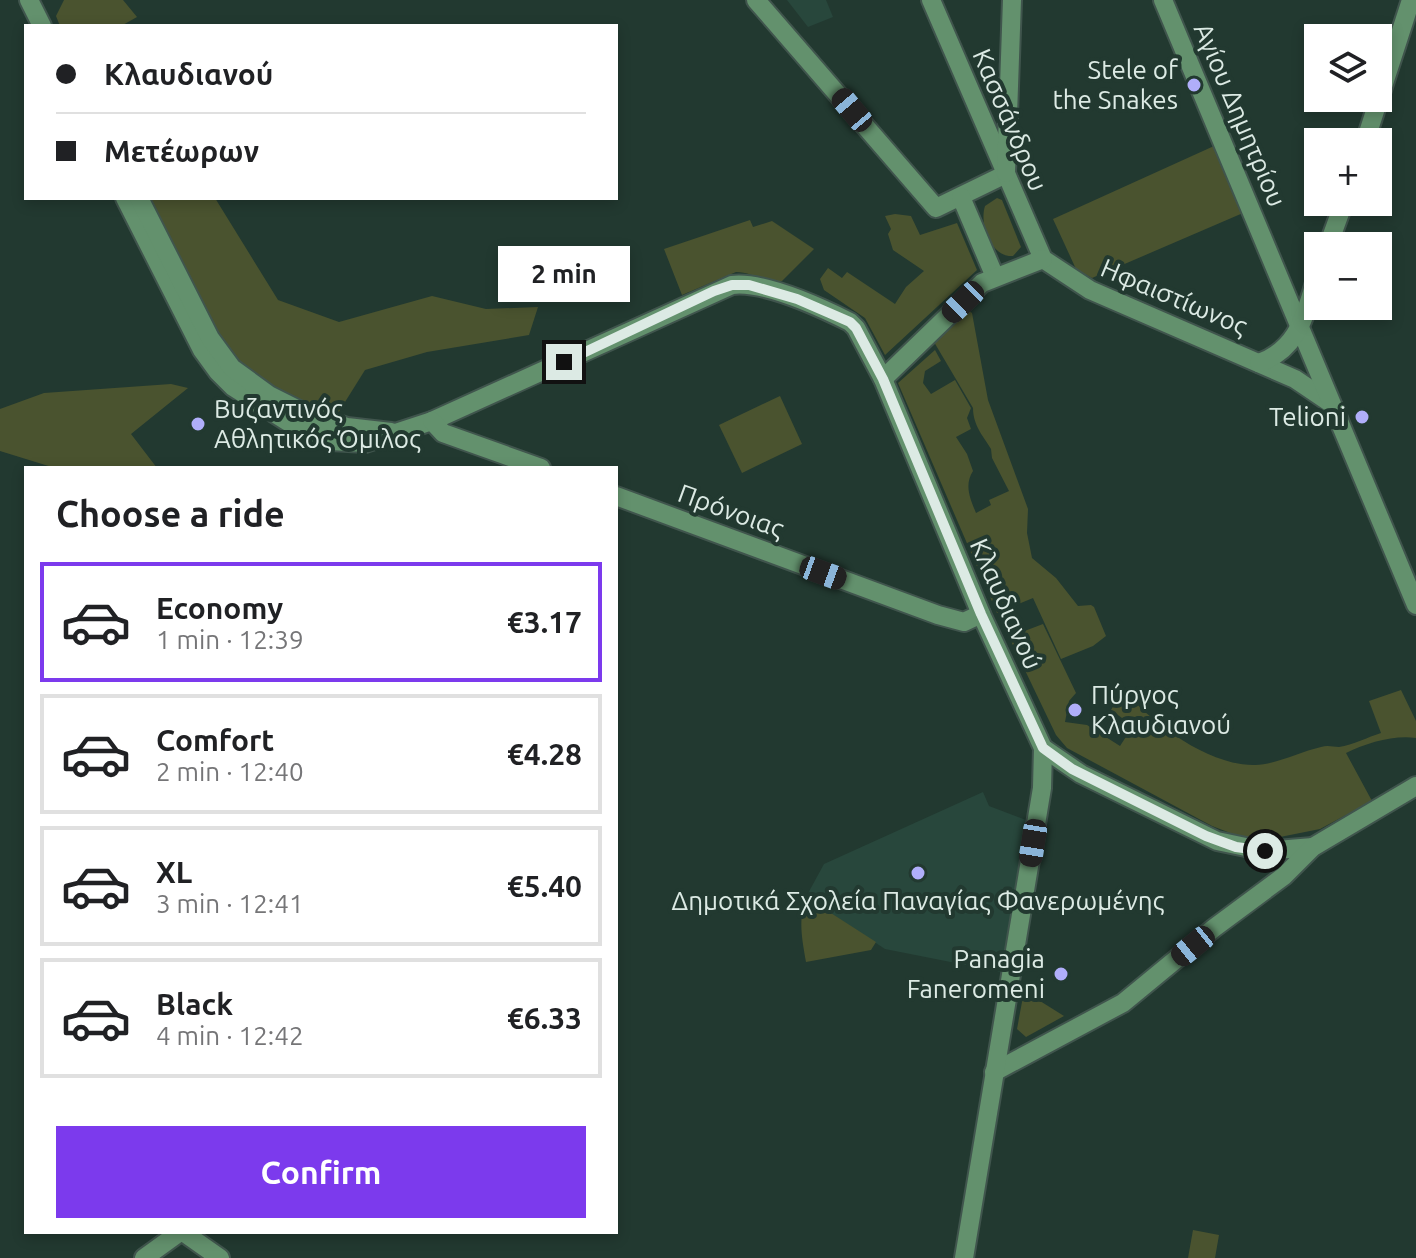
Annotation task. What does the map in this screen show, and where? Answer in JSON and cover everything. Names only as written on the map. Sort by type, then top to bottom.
[{"type":"street","points":[[29,0],[41,24]]},
{"type":"street","points":[[756,0],[936,208],[1006,174],[1012,0]]},
{"type":"street","points":[[767,0],[793,40]]},
{"type":"street","name":"Κασσάνδρου","points":[[931,0],[1043,259]]},
{"type":"street","name":"Αγίου Δημητρίου","points":[[1163,0],[1416,605]]},
{"type":"street","points":[[1370,128],[1411,0]]},
{"type":"street","points":[[961,197],[995,277]]},
{"type":"street","points":[[126,200],[202,350],[233,387],[295,427],[331,441],[365,443],[432,421],[443,433],[535,466]]},
{"type":"street","points":[[140,200],[213,342],[236,372],[269,395],[316,417],[347,427],[393,433]]},
{"type":"street","points":[[883,379],[982,283],[1043,259]]},
{"type":"street","name":"Ηφαιστίωνος","points":[[1043,259],[1090,290],[1300,382],[1332,403]]},
{"type":"street","name":"Κλαυδιανού","points":[[432,421],[714,291],[737,284],[786,296],[850,322],[883,379],[973,618],[1043,748]]},
{"type":"street","points":[[1259,363],[1286,349],[1304,312]]},
{"type":"street","name":"Πρόνοιας","points":[[618,497],[938,615],[973,618]]},
{"type":"street","points":[[1043,748],[1081,774],[1226,844],[1265,851],[1313,847]]},
{"type":"street","points":[[964,1258],[1042,788],[1043,748]]},
{"type":"street","points":[[1042,788],[1081,774]]},
{"type":"street","points":[[994,1072],[1123,1003],[1214,928],[1284,876],[1313,847],[1416,786]]},
{"type":"street","points":[[144,1258],[178,1234]]},
{"type":"street","points":[[184,1234],[220,1258]]},
{"type":"shaded area","points":[[64,0],[123,0],[137,17],[125,24],[59,24],[56,16]]},
{"type":"shaded area","points":[[787,0],[826,0],[833,17],[808,27]]},
{"type":"shaded area","points":[[1214,146],[1243,213],[1092,278],[1076,269],[1053,219]]},
{"type":"shaded area","points":[[997,198],[1002,200],[1021,247],[1013,256],[998,252],[985,230],[985,206]]},
{"type":"shaded area","points":[[147,200],[216,200],[278,300],[339,322],[432,296],[486,309],[538,307],[529,335],[427,352],[365,370],[335,418],[266,384],[229,353]]},
{"type":"shaded area","points":[[885,216],[911,216],[920,235],[957,223],[977,270],[885,355],[865,318],[824,290],[820,279],[828,268],[842,278],[847,272],[895,304],[906,287],[924,271],[893,250],[888,234],[891,229]]},
{"type":"shaded area","points":[[750,220],[753,227],[772,221],[814,249],[782,281],[736,272],[682,295],[664,249]]},
{"type":"shaded area","points":[[969,311],[972,313],[988,400],[1028,509],[1027,533],[1032,558],[1056,578],[1078,606],[1094,607],[1106,636],[1093,646],[1061,659],[1033,598],[997,613],[898,383],[935,350],[941,361],[925,371],[923,383],[931,394],[955,380],[971,408],[967,418],[971,429],[956,437],[973,471],[968,486],[976,513],[991,505],[989,500],[1009,491],[992,458],[991,449],[977,426],[973,408],[934,342]]},
{"type":"shaded area","points":[[171,384],[188,388],[131,434],[155,466],[49,466],[0,451],[0,409],[44,393]]},
{"type":"shaded area","points":[[780,396],[802,444],[742,473],[719,425]]},
{"type":"shaded area","points":[[1043,624],[1076,693],[1069,701],[1065,722],[1087,725],[1120,746],[1133,726],[1111,710],[1123,689],[1149,715],[1182,740],[1237,763],[1255,765],[1272,762],[1321,747],[1344,746],[1381,733],[1369,701],[1401,690],[1416,721],[1416,738],[1380,741],[1346,753],[1372,801],[1320,829],[1275,838],[1246,839],[1212,826],[1067,748],[1056,735],[1009,637]]},
{"type":"shaded area","name":"Δημοτικά Σχολεία Παναγίας Φανερωμένης","points":[[983,792],[989,806],[1026,820],[1001,972],[885,949],[806,897],[824,864]]},
{"type":"shaded area","points":[[806,897],[876,942],[871,950],[806,962],[801,921]]},
{"type":"shaded area","points":[[1024,991],[1064,1016],[1026,1037],[1017,1029]]},
{"type":"shaded area","points":[[1193,1230],[1219,1235],[1215,1258],[1188,1258]]},
{"type":"place","name":"Stele of the Snakes","points":[[1194,85]]},
{"type":"place","name":"Telioni","points":[[1362,417]]},
{"type":"place","name":"Βυζαντινός Αθλητικός Όμιλος","points":[[198,424]]},
{"type":"place","name":"Πύργος Κλαυδιανού","points":[[1075,710]]},
{"type":"place","name":"Δημοτικά Σχολεία Παναγίας Φανερωμένης","points":[[918,873]]},
{"type":"place","name":"Panagia Faneromeni","points":[[1061,974]]},
{"type":"route","points":[[564,362],[714,291],[737,284],[786,296],[850,322],[883,379],[981,614],[1043,748],[1072,769],[1206,836],[1236,847],[1265,851]]}]
